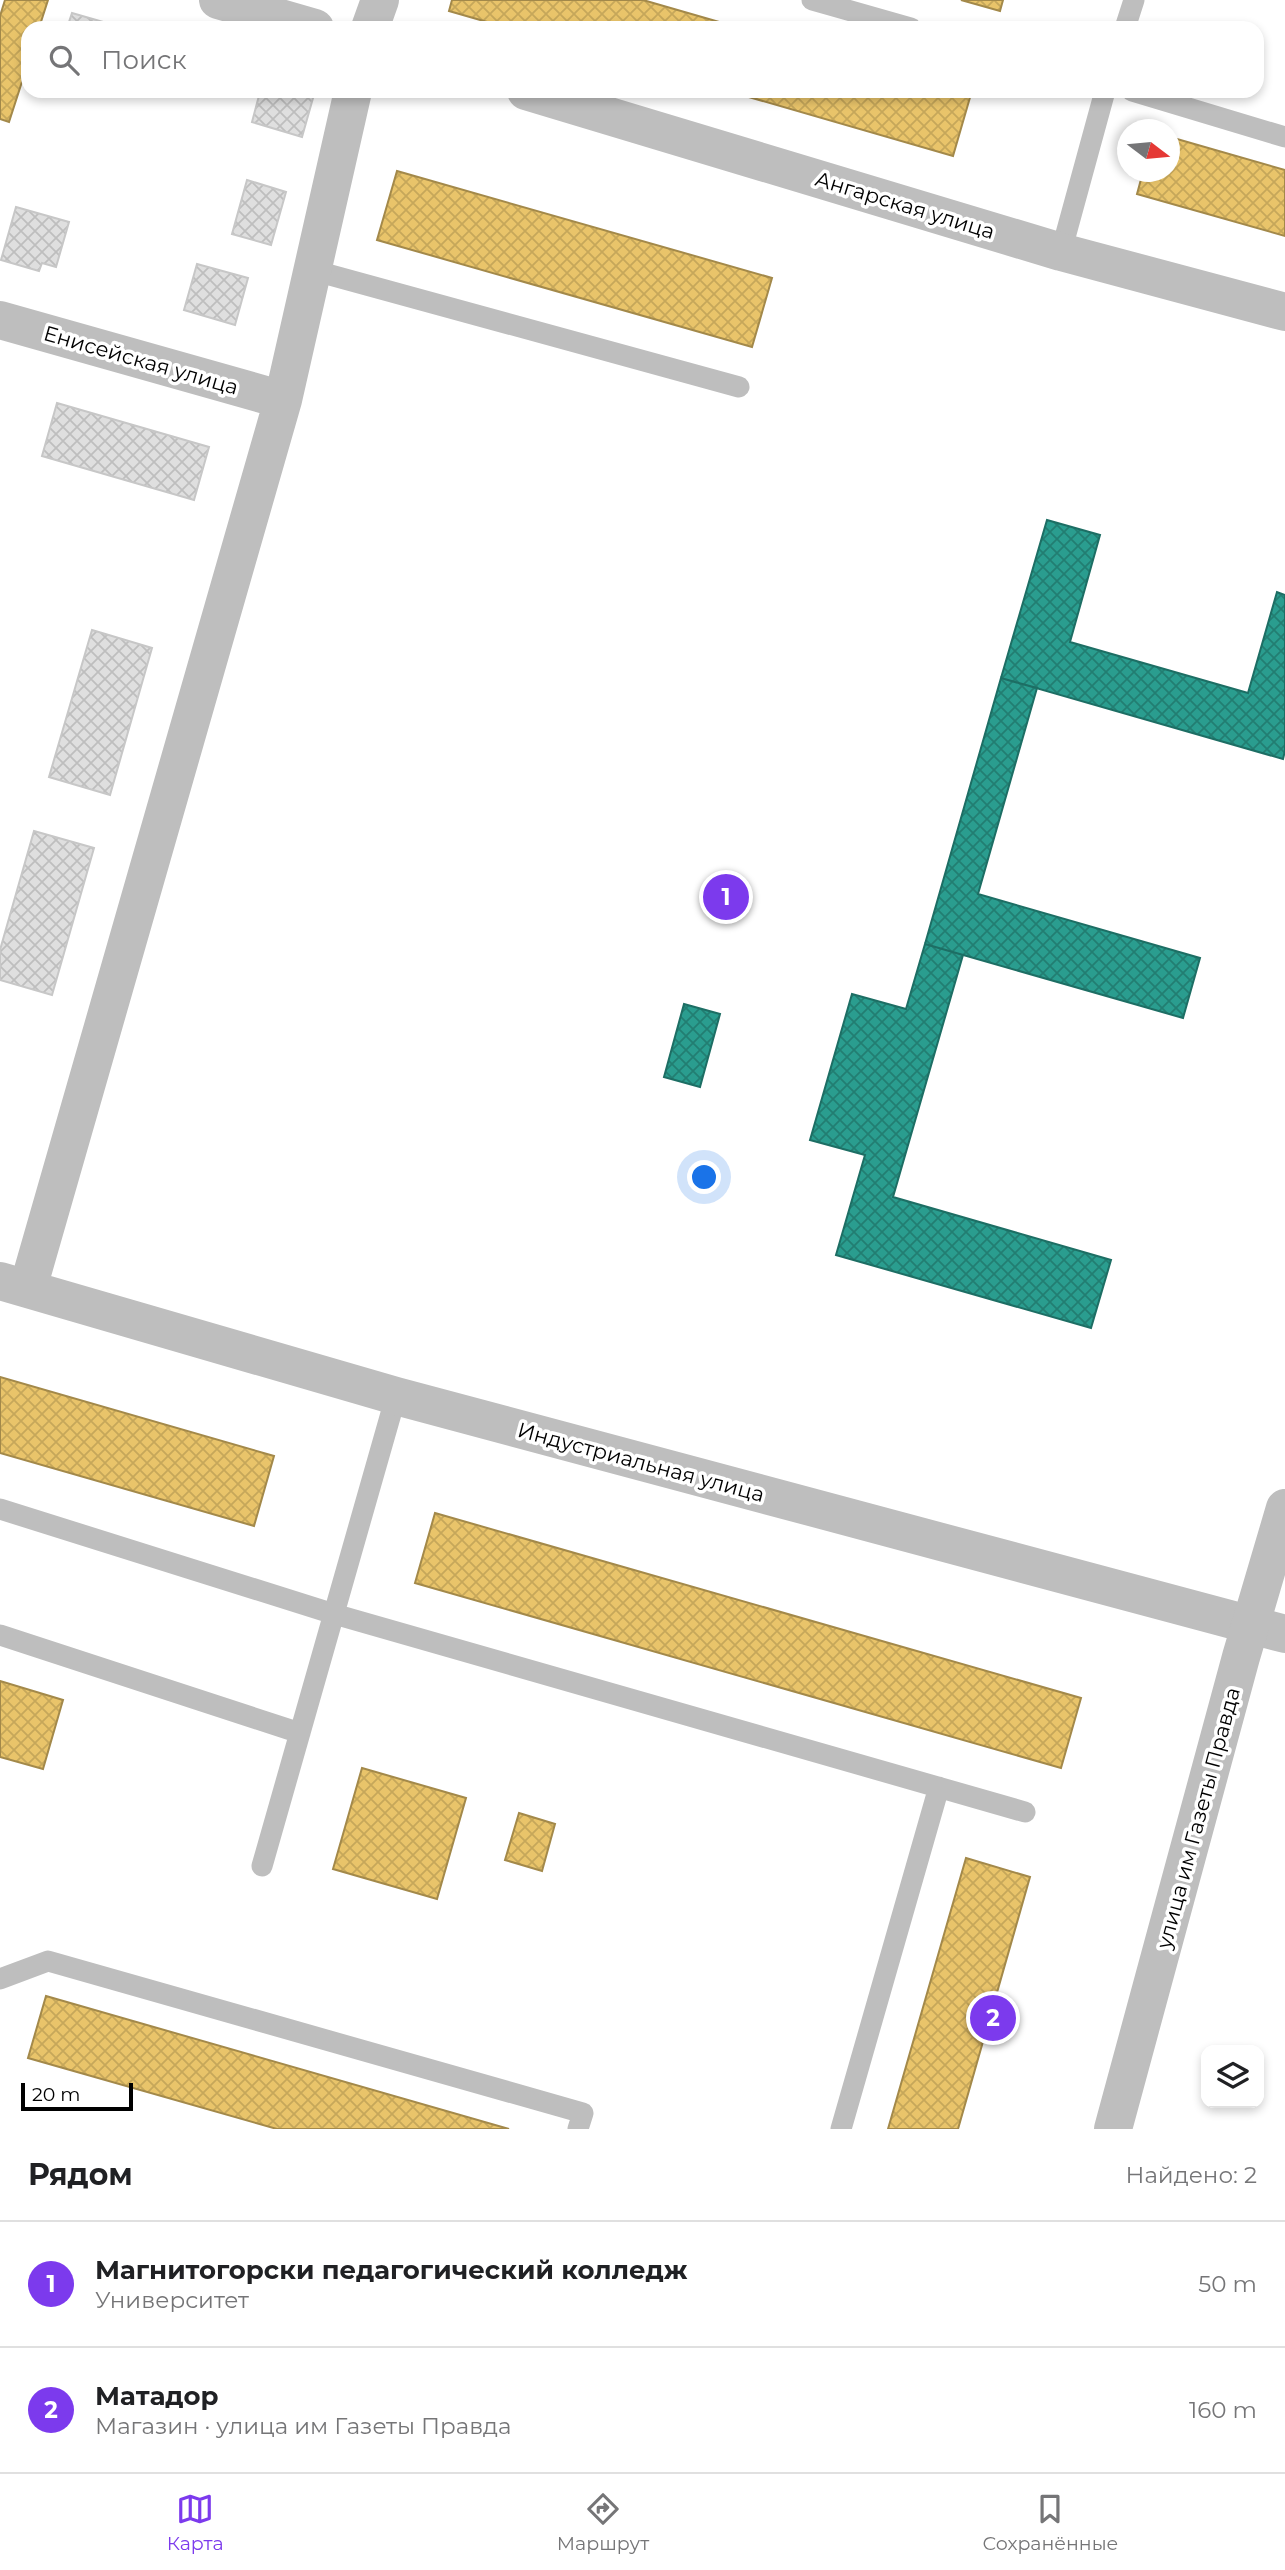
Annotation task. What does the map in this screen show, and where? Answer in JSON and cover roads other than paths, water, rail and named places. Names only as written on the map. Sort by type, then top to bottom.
[{"type":"street","points":[[218,0],[291,21]]},
{"type":"street","points":[[372,21],[380,0]]},
{"type":"street","points":[[14,1284],[283,400],[351,98]]},
{"type":"street","name":"Ангарская улица","points":[[549,98],[1061,252],[1285,312]]},
{"type":"street","name":"Енисейская улица","points":[[0,320],[283,400]]},
{"type":"street","name":"Индустриальная улица","points":[[14,1284],[396,1396],[1268,1629]]},
{"type":"street","name":"улица им Газеты Правда","points":[[1113,2129],[1268,1629],[1285,1508]]},
{"type":"lane","points":[[812,0],[886,21]]},
{"type":"lane","points":[[1127,21],[1134,0]]},
{"type":"lane","points":[[1061,252],[1103,98]]},
{"type":"lane","points":[[1156,98],[1285,136]]},
{"type":"lane","points":[[312,270],[739,387]]},
{"type":"lane","points":[[261,1866],[396,1396]]},
{"type":"lane","points":[[0,1509],[334,1614],[1025,1812]]},
{"type":"lane","points":[[0,1634],[300,1733]]},
{"type":"lane","points":[[841,2129],[939,1787]]},
{"type":"lane","points":[[0,1979],[48,1961],[583,2113],[578,2129]]},
{"type":"place","name":"Магнитогорски педагогический колледж","points":[[726,897]]},
{"type":"place","name":"Матадор","points":[[993,2018]]}]
